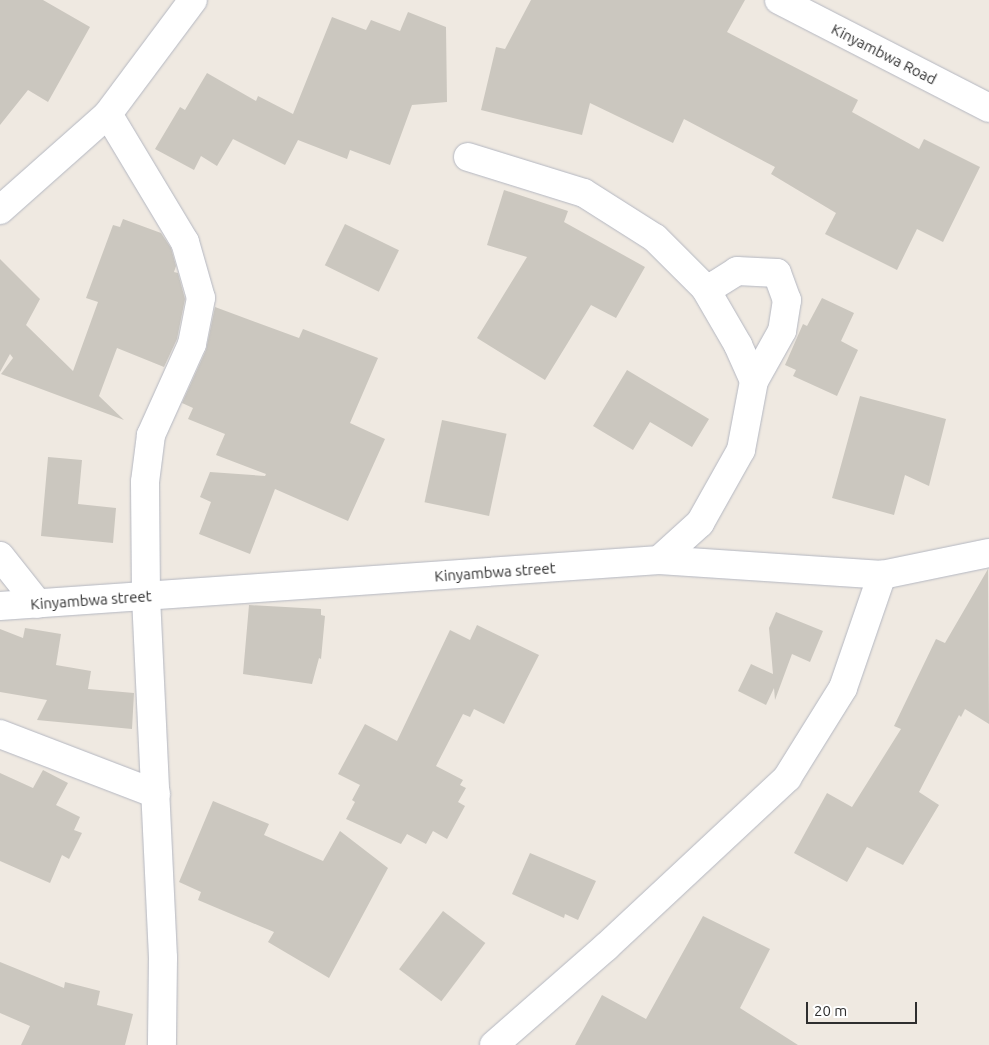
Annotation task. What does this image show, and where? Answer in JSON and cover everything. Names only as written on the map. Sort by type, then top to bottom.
[{"type":"street","points":[[0,210],[108,114],[193,0]]},
{"type":"street","name":"Kinyambwa Road","points":[[779,0],[989,108]]},
{"type":"street","points":[[108,114],[185,242],[201,298],[192,344],[152,435],[145,482],[146,597],[163,958],[162,1045]]},
{"type":"street","points":[[468,157],[584,193],[655,238],[705,288],[738,345],[754,381]]},
{"type":"street","points":[[659,560],[700,523],[741,450],[754,381],[782,331],[787,300],[777,274],[737,271],[715,285],[705,288]]},
{"type":"street","name":"Kinyambwa street","points":[[0,606],[659,560],[882,574],[989,553]]},
{"type":"street","points":[[0,556],[38,604]]},
{"type":"street","points":[[494,1045],[606,947],[787,778],[843,688],[882,574]]},
{"type":"street","points":[[0,734],[156,794]]},
{"type":"building","points":[[0,0],[43,0],[90,27],[48,102],[28,90],[0,125]]},
{"type":"building","points":[[531,0],[745,0],[727,32],[858,100],[852,112],[919,149],[924,139],[980,167],[943,242],[917,229],[897,270],[825,234],[836,213],[771,174],[775,167],[684,119],[673,143],[590,103],[582,135],[481,110],[496,47],[505,49]]},
{"type":"building","points":[[408,12],[446,27],[447,102],[412,105],[390,165],[350,150],[347,159],[298,140],[285,165],[233,139],[217,166],[201,156],[194,170],[155,149],[180,107],[185,110],[207,73],[256,101],[258,96],[293,114],[332,17],[366,30],[371,20],[400,31]]},
{"type":"building","points":[[504,190],[568,211],[564,222],[645,267],[616,318],[591,305],[545,380],[477,338],[527,257],[487,245]]},
{"type":"building","points":[[123,219],[161,233],[171,248],[176,266],[174,272],[178,273],[185,299],[177,339],[164,367],[117,348],[99,396],[124,420],[1,374],[13,358],[10,354],[0,372],[0,259],[40,299],[26,325],[73,371],[98,302],[86,298],[113,225],[120,227]]},
{"type":"building","points":[[345,224],[399,250],[379,292],[325,265]]},
{"type":"building","points":[[822,298],[854,313],[841,341],[858,350],[837,396],[793,376],[796,370],[785,365],[803,324],[807,326]]},
{"type":"building","points":[[215,307],[299,338],[303,329],[378,358],[350,423],[385,439],[348,521],[275,489],[250,554],[199,534],[211,502],[200,497],[210,472],[265,476],[266,474],[216,455],[225,434],[188,419],[193,408],[182,403],[206,350]]},
{"type":"building","points":[[627,370],[709,419],[692,447],[650,422],[633,450],[593,426]]},
{"type":"building","points":[[860,396],[946,419],[929,486],[905,475],[894,515],[832,498]]},
{"type":"building","points":[[442,420],[507,434],[489,516],[425,502]]},
{"type":"building","points":[[48,457],[82,460],[78,504],[116,508],[113,543],[41,536]]},
{"type":"building","points":[[988,569],[989,724],[965,709],[961,717],[959,715],[919,792],[939,805],[903,865],[867,847],[847,882],[794,853],[827,793],[852,807],[901,729],[894,726],[936,639],[945,643]]},
{"type":"building","points":[[249,605],[321,609],[321,615],[325,616],[321,659],[319,658],[312,684],[243,674]]},
{"type":"building","points":[[776,612],[823,631],[810,662],[792,654],[775,700],[774,688],[766,705],[738,691],[751,664],[773,674],[769,628]]},
{"type":"building","points":[[477,625],[539,655],[504,724],[474,709],[470,717],[463,714],[436,766],[463,780],[460,785],[466,788],[458,802],[465,806],[447,839],[433,831],[426,844],[407,834],[401,844],[346,819],[355,802],[352,800],[360,785],[338,774],[365,724],[397,741],[450,630],[470,640]]},
{"type":"building","points":[[25,628],[61,634],[56,665],[91,671],[88,689],[134,693],[132,729],[37,720],[47,700],[0,692],[0,629],[23,638]]},
{"type":"building","points":[[43,770],[68,783],[56,805],[80,817],[74,830],[82,833],[69,859],[62,855],[50,883],[0,861],[0,773],[33,788]]},
{"type":"building","points":[[213,801],[269,824],[264,835],[323,861],[340,831],[388,868],[329,978],[268,942],[274,932],[198,900],[201,892],[179,882]]},
{"type":"building","points":[[530,853],[596,881],[578,920],[565,914],[564,918],[512,894]]},
{"type":"building","points":[[443,911],[485,943],[441,1001],[399,969]]},
{"type":"building","points":[[703,916],[770,949],[740,1008],[798,1045],[575,1045],[602,995],[646,1019]]},
{"type":"building","points":[[0,962],[64,988],[65,982],[100,991],[97,1005],[133,1014],[125,1045],[21,1045],[30,1026],[0,1013]]}]
